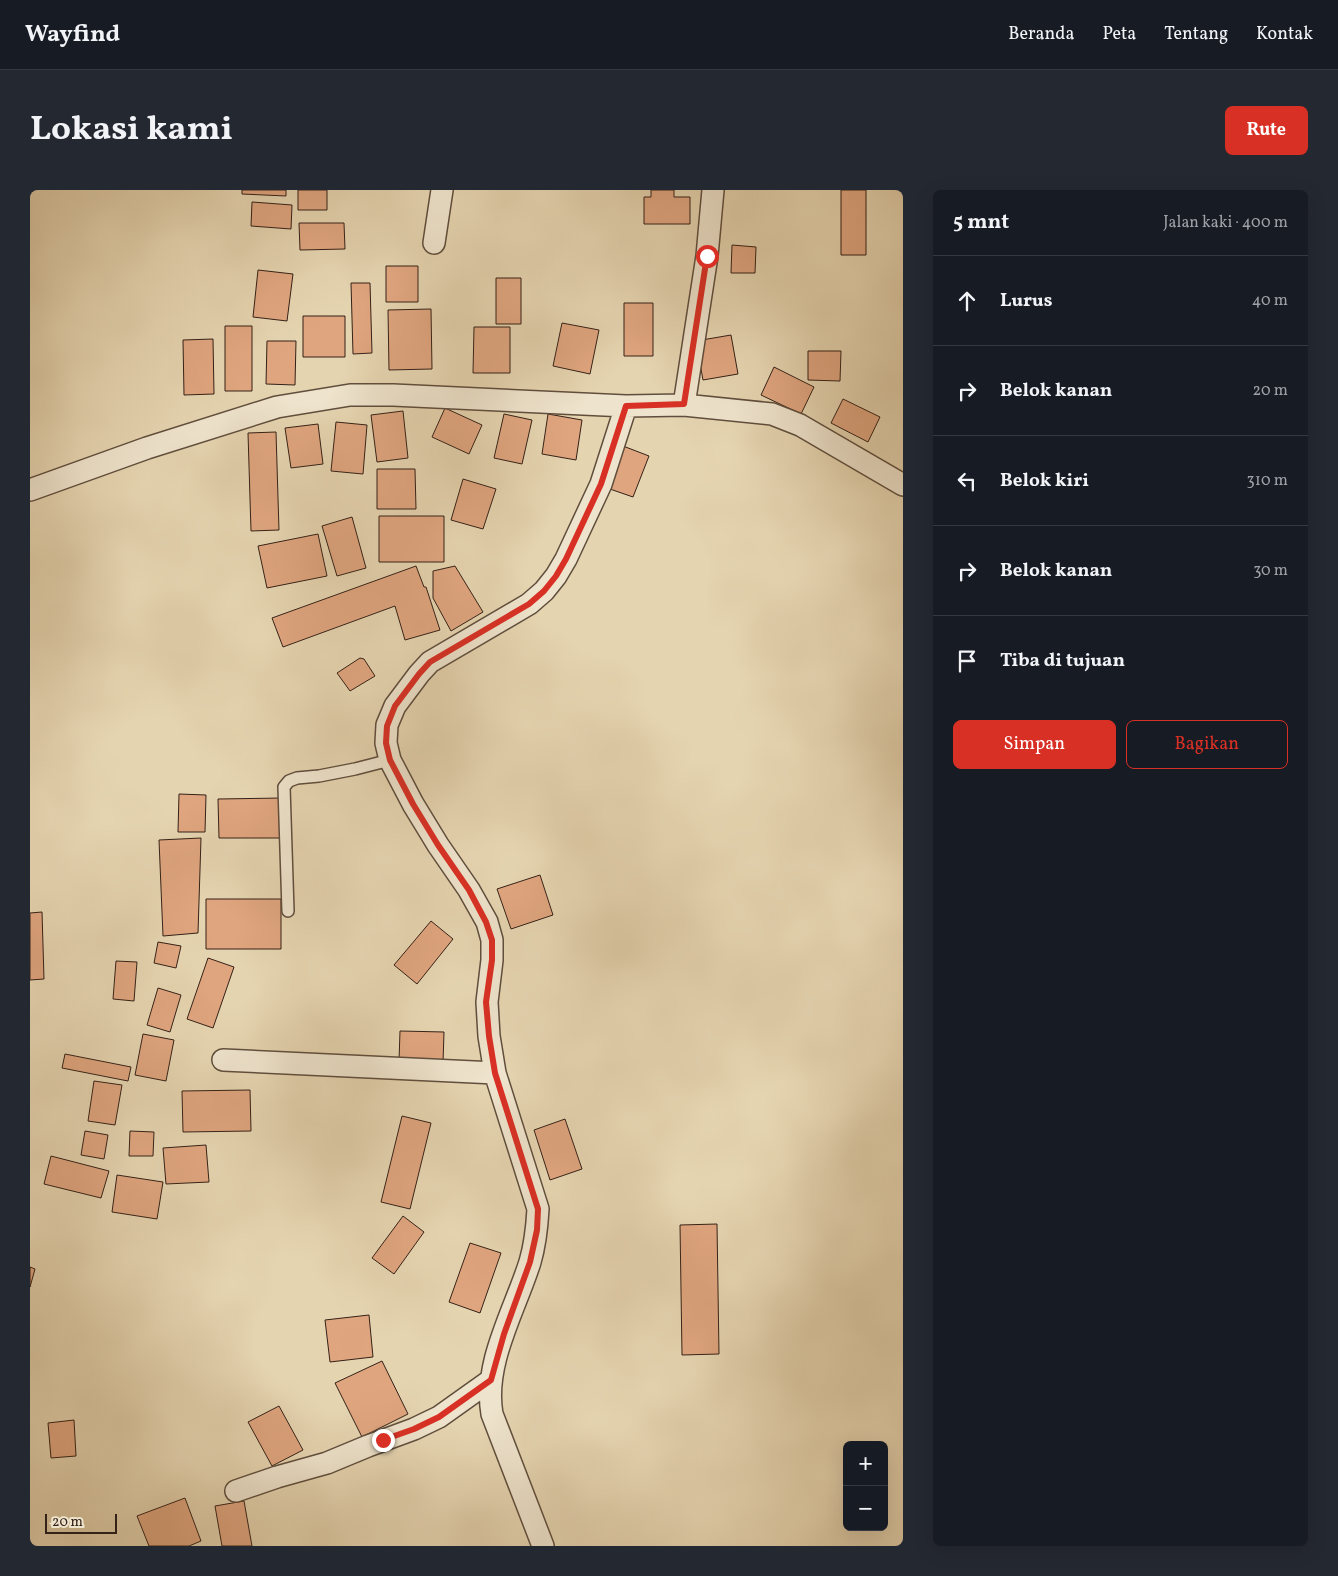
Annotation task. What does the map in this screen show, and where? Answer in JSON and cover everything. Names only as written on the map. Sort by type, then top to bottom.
[{"type":"street","points":[[434,243],[442,190]]},
{"type":"street","points":[[684,404],[707,256],[713,190]]},
{"type":"street","points":[[30,490],[211,427],[278,406],[350,395],[393,395],[626,406],[684,404],[763,413],[800,425],[903,485]]},
{"type":"street","points":[[543,1546],[492,1414],[489,1398],[491,1380],[504,1334],[530,1262],[537,1230],[538,1209],[495,1073],[486,1002],[492,960],[492,940],[486,922],[469,890],[413,804],[390,760],[386,743],[387,726],[395,706],[430,662],[529,604],[544,591],[556,576],[566,559],[601,484],[626,406]]},
{"type":"street","points":[[223,1060],[495,1073]]},
{"type":"street","points":[[236,1491],[277,1477],[327,1464],[414,1429],[439,1417],[491,1380]]},
{"type":"lane","points":[[288,911],[284,787],[289,781],[297,778],[319,776],[390,760]]},
{"type":"building","points":[[242,190],[286,190],[286,196],[242,194]]},
{"type":"building","points":[[298,190],[327,190],[327,210],[298,210]]},
{"type":"building","points":[[651,190],[674,190],[674,197],[690,197],[690,224],[644,224],[644,197],[651,197]]},
{"type":"building","points":[[841,190],[866,190],[866,255],[841,255]]},
{"type":"building","points":[[252,202],[292,205],[291,229],[251,226]]},
{"type":"building","points":[[299,223],[344,223],[345,249],[300,250]]},
{"type":"building","points":[[732,245],[756,247],[755,273],[731,273]]},
{"type":"building","points":[[386,266],[418,266],[418,302],[386,302]]},
{"type":"building","points":[[258,270],[293,274],[287,321],[253,317]]},
{"type":"building","points":[[496,278],[521,278],[521,324],[496,324]]},
{"type":"building","points":[[351,283],[370,283],[372,353],[353,354]]},
{"type":"building","points":[[624,303],[653,303],[653,356],[624,356]]},
{"type":"building","points":[[431,309],[432,369],[389,370],[388,310]]},
{"type":"building","points":[[303,316],[345,316],[345,357],[303,357]]},
{"type":"building","points":[[562,323],[599,330],[590,374],[553,366]]},
{"type":"building","points":[[225,326],[252,326],[252,391],[225,391]]},
{"type":"building","points":[[474,327],[510,327],[510,373],[473,373]]},
{"type":"building","points":[[731,335],[738,374],[703,380],[696,341]]},
{"type":"building","points":[[213,339],[214,394],[184,395],[183,340]]},
{"type":"building","points":[[267,341],[296,341],[295,385],[266,384]]},
{"type":"building","points":[[808,351],[841,351],[840,381],[808,380]]},
{"type":"building","points":[[774,367],[814,387],[801,414],[761,395]]},
{"type":"building","points":[[843,399],[880,417],[868,442],[831,423]]},
{"type":"building","points":[[445,408],[482,425],[469,454],[432,437]]},
{"type":"building","points":[[403,411],[408,458],[377,462],[371,415]]},
{"type":"building","points":[[504,414],[532,420],[522,464],[494,458]]},
{"type":"building","points":[[548,414],[582,420],[576,460],[542,454]]},
{"type":"building","points":[[336,422],[367,425],[363,474],[331,471]]},
{"type":"building","points":[[318,424],[323,464],[291,468],[285,428]]},
{"type":"building","points":[[276,432],[279,530],[251,531],[248,433]]},
{"type":"building","points":[[623,446],[649,456],[633,497],[607,488]]},
{"type":"building","points":[[377,469],[415,469],[416,509],[377,509]]},
{"type":"building","points":[[463,479],[496,489],[483,529],[451,520]]},
{"type":"building","points":[[379,516],[444,516],[444,562],[379,562]]},
{"type":"building","points":[[352,517],[366,568],[337,576],[322,526]]},
{"type":"building","points":[[318,534],[327,576],[267,588],[258,546]]},
{"type":"building","points":[[416,566],[424,587],[426,587],[440,630],[405,640],[395,606],[283,647],[272,618]]},
{"type":"building","points":[[455,566],[483,612],[451,631],[433,598],[433,571]]},
{"type":"building","points":[[360,658],[364,659],[375,676],[350,691],[337,673]]},
{"type":"building","points":[[179,794],[206,795],[205,832],[178,832]]},
{"type":"building","points":[[283,798],[284,838],[219,838],[218,799]]},
{"type":"building","points":[[201,838],[198,933],[163,936],[159,840]]},
{"type":"building","points":[[540,875],[553,915],[511,929],[497,889]]},
{"type":"building","points":[[206,899],[281,899],[281,949],[206,949]]},
{"type":"building","points":[[42,912],[44,979],[30,980],[30,913]]},
{"type":"building","points":[[431,921],[453,939],[417,984],[394,965]]},
{"type":"building","points":[[158,942],[181,946],[176,968],[154,963]]},
{"type":"building","points":[[208,958],[234,967],[213,1028],[187,1019]]},
{"type":"building","points":[[116,961],[137,962],[134,1001],[113,999]]},
{"type":"building","points":[[158,988],[181,995],[170,1032],[147,1025]]},
{"type":"building","points":[[400,1031],[444,1032],[443,1062],[399,1061]]},
{"type":"building","points":[[143,1034],[174,1040],[166,1081],[135,1075]]},
{"type":"building","points":[[65,1054],[131,1067],[128,1081],[62,1068]]},
{"type":"building","points":[[94,1081],[122,1085],[115,1125],[88,1121]]},
{"type":"building","points":[[250,1090],[251,1131],[183,1132],[182,1091]]},
{"type":"building","points":[[402,1116],[431,1123],[410,1209],[381,1202]]},
{"type":"building","points":[[565,1119],[582,1169],[550,1180],[534,1130]]},
{"type":"building","points":[[85,1131],[108,1135],[104,1159],[81,1155]]},
{"type":"building","points":[[130,1131],[154,1132],[153,1156],[129,1156]]},
{"type":"building","points":[[206,1145],[209,1182],[166,1184],[163,1148]]},
{"type":"building","points":[[51,1156],[109,1171],[101,1198],[44,1184]]},
{"type":"building","points":[[117,1175],[163,1182],[157,1219],[112,1212]]},
{"type":"building","points":[[403,1216],[424,1232],[394,1274],[372,1258]]},
{"type":"building","points":[[717,1224],[719,1354],[682,1355],[680,1225]]},
{"type":"building","points":[[470,1243],[501,1253],[480,1313],[449,1302]]},
{"type":"building","points":[[30,1267],[35,1269],[30,1287]]},
{"type":"building","points":[[369,1315],[373,1357],[330,1362],[325,1320]]},
{"type":"building","points":[[382,1361],[408,1414],[362,1437],[335,1383]]},
{"type":"building","points":[[279,1406],[303,1450],[272,1466],[248,1422]]},
{"type":"building","points":[[74,1420],[76,1456],[51,1458],[48,1423]]},
{"type":"building","points":[[185,1498],[201,1541],[189,1546],[149,1546],[137,1516]]},
{"type":"building","points":[[244,1501],[252,1546],[222,1546],[215,1506]]},
{"type":"route","points":[[383,1440],[414,1429],[439,1417],[491,1380],[515,1299],[530,1262],[537,1230],[538,1209],[495,1073],[486,1002],[492,960],[492,940],[486,922],[469,890],[413,804],[390,760],[386,743],[387,726],[395,706],[430,662],[529,604],[544,591],[556,576],[566,559],[601,484],[626,406],[684,404],[707,256]]}]
